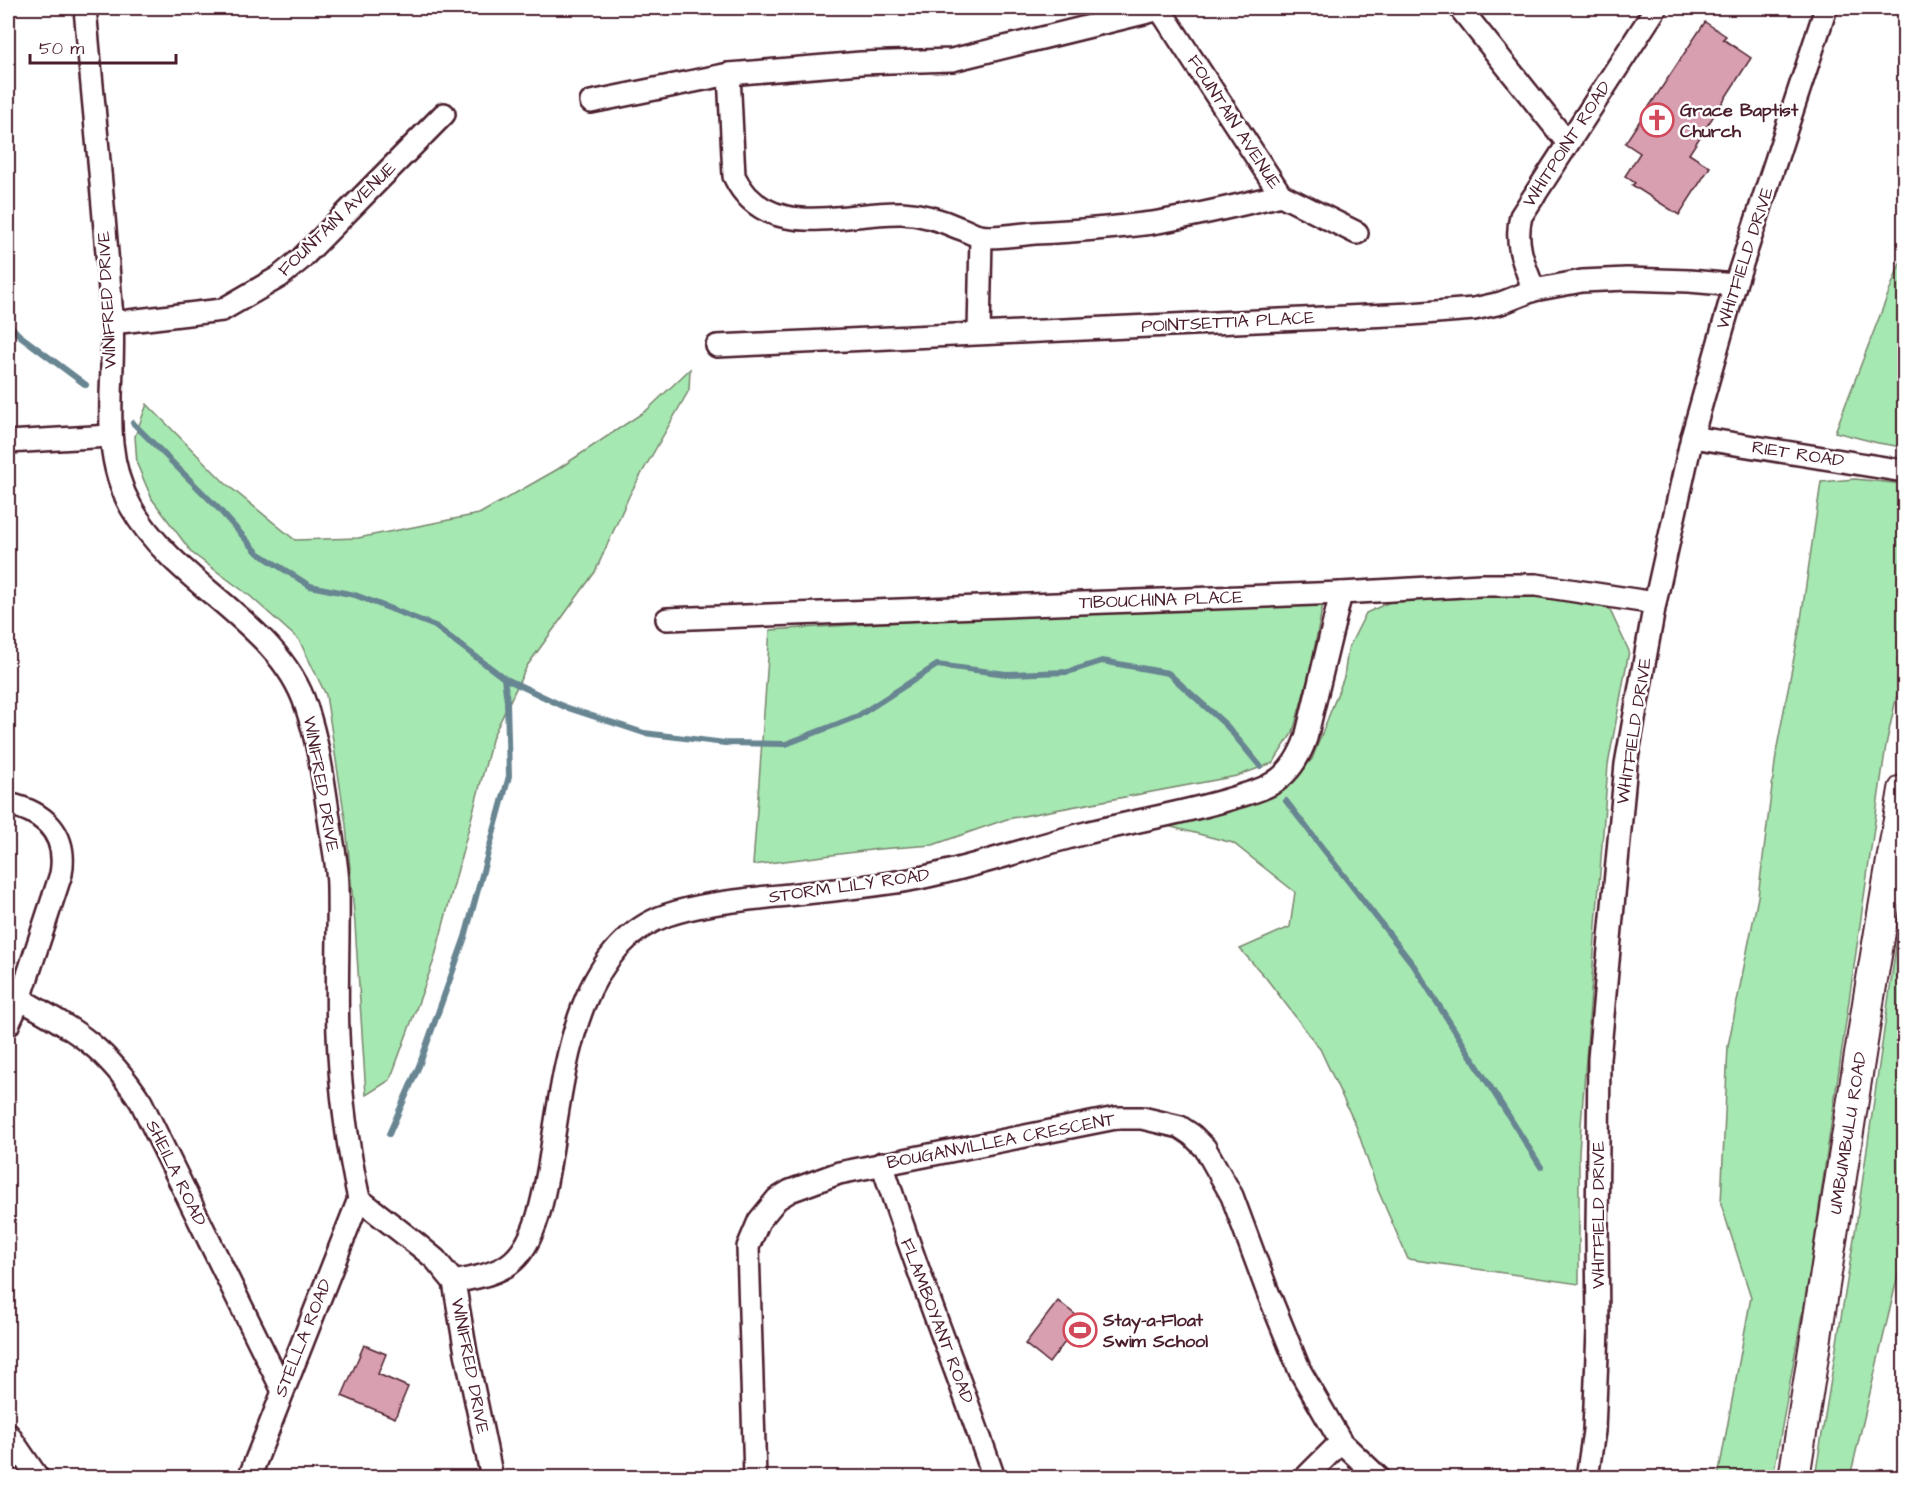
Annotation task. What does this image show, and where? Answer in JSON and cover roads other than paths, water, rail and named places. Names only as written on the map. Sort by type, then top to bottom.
[{"type":"main road","name":"UMBUMBULU ROAD","points":[[1794,1478],[1868,1008],[1905,790]]},
{"type":"street","name":"WINIFRED DRIVE","points":[[85,8],[112,323],[110,436],[121,485],[131,507],[161,549],[253,629],[277,656],[297,684],[306,706],[322,771],[338,883],[338,1036],[349,1153],[359,1199],[435,1259],[454,1282],[492,1478]]},
{"type":"street","name":"FOUNTAIN AVENUE","points":[[1159,8],[1281,195],[1357,233]]},
{"type":"street","points":[[591,102],[729,74],[861,63],[952,60],[1159,8]]},
{"type":"street","points":[[1460,8],[1567,142]]},
{"type":"street","name":"WHITPOINT ROAD","points":[[1534,290],[1519,245],[1517,231],[1521,216],[1656,8]]},
{"type":"street","name":"WHITFIELD DRIVE","points":[[1587,1478],[1594,1431],[1598,1330],[1599,1059],[1626,764],[1654,603],[1692,437],[1735,285],[1826,8]]},
{"type":"street","points":[[729,74],[734,176],[740,189],[763,208],[796,220],[826,220],[907,213],[939,220],[981,237],[1152,223],[1281,195]]},
{"type":"street","name":"FOUNTAIN AVENUE","points":[[112,323],[222,310],[279,277],[301,259],[444,114]]},
{"type":"street","points":[[979,333],[981,237]]},
{"type":"street","name":"POINTSETTIA PLACE","points":[[717,346],[1399,315],[1463,310],[1501,303],[1534,290],[1581,281],[1627,279],[1735,285]]},
{"type":"street","points":[[8,442],[110,436]]},
{"type":"street","name":"RIET ROAD","points":[[1692,437],[1905,471]]},
{"type":"street","name":"TIBOUCHINA PLACE","points":[[667,619],[1341,593],[1481,585],[1536,585],[1654,603]]},
{"type":"street","name":"STORM LILY ROAD","points":[[454,1282],[511,1264],[525,1247],[534,1226],[545,1186],[569,1055],[582,1007],[604,966],[622,944],[645,925],[666,915],[717,903],[863,887],[940,873],[1086,833],[1216,803],[1273,783],[1285,774],[1301,752],[1341,593]]},
{"type":"street","points":[[8,804],[23,807],[50,825],[59,841],[63,860],[61,874],[20,999],[8,1025]]},
{"type":"street","name":"SHEILA ROAD","points":[[20,999],[80,1034],[101,1051],[127,1080],[141,1102],[282,1389]]},
{"type":"street","name":"BOUGANVILLEA CRESCENT","points":[[755,1478],[748,1247],[759,1221],[777,1199],[790,1191],[839,1173],[1116,1118],[1142,1118],[1180,1127],[1205,1148],[1232,1196],[1300,1371],[1341,1442],[1379,1478]]},
{"type":"street","name":"FLAMBOYANT ROAD","points":[[882,1163],[902,1230],[967,1399],[994,1478]]},
{"type":"street","name":"STELLA ROAD","points":[[249,1478],[282,1389],[359,1199]]},
{"type":"street","points":[[8,1434],[38,1478]]},
{"type":"street","points":[[1305,1478],[1341,1442]]},
{"type":"waterway","points":[[8,323],[19,335],[86,385]]},
{"type":"waterway","points":[[133,423],[217,507],[258,553],[310,586],[355,595],[435,626],[504,678],[565,707],[644,733],[725,743],[786,744],[858,716],[937,665],[1006,674],[1068,672],[1102,661],[1168,673],[1226,725],[1260,766]]},
{"type":"waterway","points":[[389,1134],[419,1066],[465,937],[509,776],[507,701],[504,678]]},
{"type":"waterway","points":[[1286,801],[1414,966],[1541,1167]]},
{"type":"place","name":"Grace Baptist Church","points":[[1657,120]]},
{"type":"place","name":"Stay-a-Float Swim School","points":[[1080,1330]]}]
